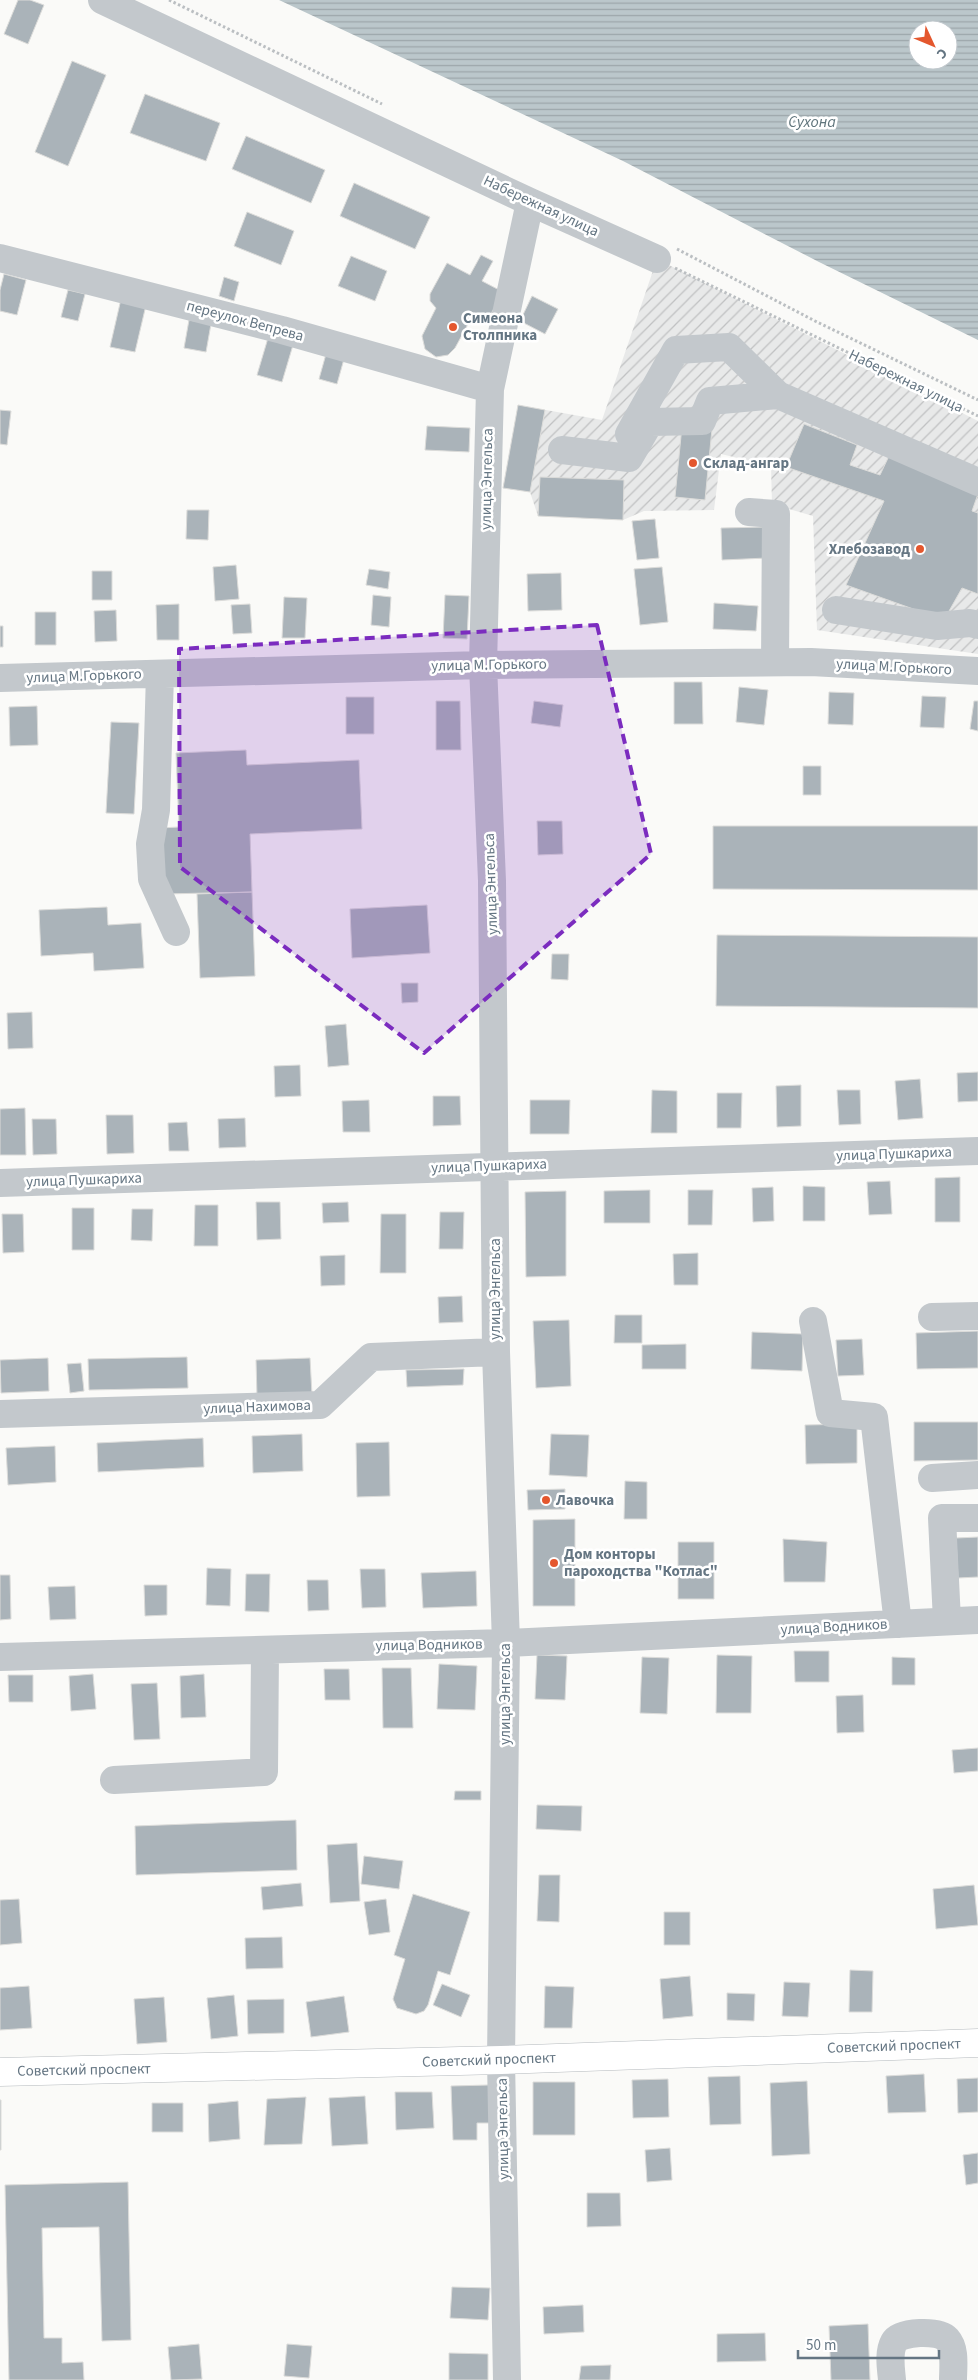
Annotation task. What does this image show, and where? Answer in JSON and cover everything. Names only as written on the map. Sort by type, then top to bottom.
[{"type":"main road","name":"Советский проспект","points":[[0,2072],[501,2060],[978,2043]]},
{"type":"street","name":"Набережная улица","points":[[102,0],[530,202],[657,259]]},
{"type":"street","name":"улица Энгельса","points":[[507,2380],[501,2060],[506,1644],[496,1352],[492,881],[482,665],[490,389],[530,202]]},
{"type":"street","name":"переулок Вепрева","points":[[0,258],[282,330],[490,389]]},
{"type":"street","points":[[616,457],[676,350],[729,347],[778,395],[978,482]]},
{"type":"street","points":[[562,450],[629,458],[650,422],[702,421],[710,401],[778,395]]},
{"type":"street","points":[[749,512],[776,514],[775,662]]},
{"type":"street","points":[[836,610],[937,626],[970,623],[978,625]]},
{"type":"street","name":"улица М.Горького","points":[[0,678],[482,665],[775,662],[811,662],[978,671]]},
{"type":"street","points":[[160,674],[156,810],[150,844],[152,879],[176,932]]},
{"type":"street","name":"улица Пушкариха","points":[[0,1183],[978,1151]]},
{"type":"street","points":[[932,1317],[978,1316]]},
{"type":"street","points":[[813,1321],[830,1413],[874,1418],[898,1624]]},
{"type":"street","name":"улица Нахимова","points":[[0,1414],[320,1405],[371,1357],[496,1352]]},
{"type":"street","points":[[932,1478],[978,1475]]},
{"type":"street","points":[[947,1621],[942,1518],[978,1518]]},
{"type":"street","name":"улица Водников","points":[[0,1657],[506,1644],[978,1620]]},
{"type":"street","points":[[114,1780],[264,1772],[264,1650]]},
{"type":"street","points":[[892,2380],[891,2350],[895,2340],[904,2334],[939,2333],[947,2339],[953,2348],[953,2380]]},
{"type":"path","name":"Набережная улица","points":[[657,259],[978,416]]},
{"type":"highlighted area","points":[[597,625],[651,854],[424,1053],[180,867],[179,649]]},
{"type":"shaded area","points":[[657,259],[978,421],[978,654],[817,630],[813,516],[772,504],[771,466],[721,454],[714,510],[644,511],[623,520],[538,516],[530,492],[503,488],[518,405],[602,420]]},
{"type":"water","name":"Сухона","points":[[279,0],[978,0],[978,340],[819,262],[623,161]]},
{"type":"building","points":[[18,0],[30,0],[44,5],[28,44],[4,34]]},
{"type":"building","points":[[72,61],[106,75],[68,166],[35,152]]},
{"type":"building","points":[[145,94],[220,123],[206,161],[130,133]]},
{"type":"building","points":[[246,136],[325,170],[311,203],[232,169]]},
{"type":"building","points":[[354,183],[430,217],[415,249],[340,216]]},
{"type":"building","points":[[247,212],[294,231],[281,265],[234,246]]},
{"type":"building","points":[[481,255],[493,261],[482,281],[503,292],[486,323],[473,315],[455,348],[448,355],[436,357],[425,349],[422,336],[436,308],[430,301],[430,294],[447,263],[470,275]]},
{"type":"building","points":[[351,256],[387,271],[375,301],[338,286]]},
{"type":"building","points":[[4,274],[26,280],[17,315],[0,311],[0,290]]},
{"type":"building","points":[[224,277],[239,282],[234,301],[219,296]]},
{"type":"building","points":[[68,290],[85,294],[78,321],[61,317]]},
{"type":"building","points":[[532,296],[558,309],[545,334],[520,321]]},
{"type":"building","points":[[121,299],[146,305],[135,352],[110,347]]},
{"type":"building","points":[[189,320],[211,324],[206,352],[184,348]]},
{"type":"building","points":[[268,338],[293,345],[282,382],[257,375]]},
{"type":"building","points":[[326,354],[344,359],[337,384],[319,379]]},
{"type":"building","points":[[518,405],[545,410],[530,492],[503,488]]},
{"type":"building","points":[[0,410],[11,411],[7,445],[0,444]]},
{"type":"building","name":"Хлебозавод","points":[[804,424],[857,445],[850,465],[880,475],[889,456],[978,494],[972,511],[978,513],[978,594],[962,588],[944,620],[846,585],[884,501],[786,467]]},
{"type":"building","points":[[427,426],[470,428],[469,452],[425,450]]},
{"type":"building","name":"Склад-ангар","points":[[682,426],[712,429],[705,500],[675,497]]},
{"type":"building","points":[[540,477],[624,480],[623,520],[538,516]]},
{"type":"building","points":[[187,510],[209,510],[208,540],[186,539]]},
{"type":"building","points":[[655,519],[659,558],[637,560],[632,521]]},
{"type":"building","points":[[765,527],[767,558],[722,560],[721,528]]},
{"type":"building","points":[[236,565],[239,599],[215,601],[213,567]]},
{"type":"building","points":[[662,567],[668,622],[640,625],[634,569]]},
{"type":"building","points":[[369,569],[390,572],[388,589],[366,585]]},
{"type":"building","points":[[92,571],[112,571],[112,600],[92,600]]},
{"type":"building","points":[[561,573],[562,610],[528,611],[527,574]]},
{"type":"building","points":[[373,595],[391,597],[389,627],[371,625]]},
{"type":"building","points":[[445,595],[469,596],[467,639],[443,638]]},
{"type":"building","points":[[284,597],[307,598],[305,638],[282,638]]},
{"type":"building","points":[[714,603],[758,606],[756,631],[713,629]]},
{"type":"building","points":[[179,604],[179,640],[157,640],[156,605]]},
{"type":"building","points":[[250,604],[252,633],[233,634],[231,605]]},
{"type":"building","points":[[116,610],[117,641],[95,642],[94,611]]},
{"type":"building","points":[[35,612],[56,612],[56,645],[35,645]]},
{"type":"building","points":[[0,626],[3,626],[3,647],[0,647]]},
{"type":"building","points":[[674,682],[702,682],[703,724],[674,724]]},
{"type":"building","points":[[739,687],[768,690],[764,725],[736,722]]},
{"type":"building","points":[[829,692],[854,693],[853,725],[828,724]]},
{"type":"building","points":[[922,696],[946,697],[944,728],[920,727]]},
{"type":"building","points":[[346,697],[374,697],[374,734],[346,734]]},
{"type":"building","points":[[436,701],[460,701],[461,750],[436,750]]},
{"type":"building","points":[[534,701],[563,705],[560,727],[531,723]]},
{"type":"building","points":[[974,701],[978,701],[978,731],[970,729]]},
{"type":"building","points":[[37,706],[38,745],[10,746],[9,707]]},
{"type":"building","points":[[111,722],[139,723],[134,814],[106,813]]},
{"type":"building","points":[[246,750],[247,765],[359,760],[362,829],[250,834],[252,892],[163,894],[160,828],[179,827],[176,753]]},
{"type":"building","points":[[803,766],[821,766],[821,795],[803,795]]},
{"type":"building","points":[[537,821],[562,821],[563,854],[538,855]]},
{"type":"building","points":[[713,826],[978,826],[978,890],[713,889]]},
{"type":"building","points":[[252,892],[255,976],[200,978],[197,894]]},
{"type":"building","points":[[427,905],[430,953],[352,958],[350,909]]},
{"type":"building","points":[[107,907],[108,925],[141,923],[144,968],[94,971],[93,953],[41,956],[39,910]]},
{"type":"building","points":[[717,935],[978,937],[978,1008],[716,1006]]},
{"type":"building","points":[[552,954],[569,954],[568,980],[551,979]]},
{"type":"building","points":[[401,983],[418,983],[418,1002],[402,1003]]},
{"type":"building","points":[[32,1012],[33,1048],[8,1049],[7,1013]]},
{"type":"building","points":[[346,1024],[349,1065],[328,1067],[325,1026]]},
{"type":"building","points":[[300,1065],[301,1096],[275,1097],[274,1066]]},
{"type":"building","points":[[978,1072],[978,1101],[958,1102],[957,1073]]},
{"type":"building","points":[[920,1079],[923,1118],[898,1120],[895,1081]]},
{"type":"building","points":[[801,1085],[801,1126],[777,1127],[776,1086]]},
{"type":"building","points":[[652,1090],[677,1091],[677,1133],[651,1133]]},
{"type":"building","points":[[837,1090],[860,1090],[861,1124],[839,1125]]},
{"type":"building","points":[[717,1093],[742,1093],[741,1128],[717,1128]]},
{"type":"building","points":[[433,1096],[460,1096],[461,1125],[433,1126]]},
{"type":"building","points":[[369,1100],[370,1132],[343,1132],[342,1101]]},
{"type":"building","points":[[530,1100],[570,1100],[569,1134],[530,1134]]},
{"type":"building","points":[[25,1108],[26,1155],[0,1155],[0,1109]]},
{"type":"building","points":[[106,1115],[133,1115],[134,1153],[107,1154]]},
{"type":"building","points":[[245,1118],[246,1147],[219,1148],[218,1119]]},
{"type":"building","points":[[32,1119],[56,1119],[57,1154],[33,1155]]},
{"type":"building","points":[[187,1122],[189,1151],[169,1151],[168,1123]]},
{"type":"building","points":[[960,1177],[960,1222],[935,1222],[935,1178]]},
{"type":"building","points":[[890,1181],[892,1214],[869,1215],[867,1182]]},
{"type":"building","points":[[803,1186],[825,1187],[825,1221],[803,1221]]},
{"type":"building","points":[[773,1187],[774,1221],[753,1222],[752,1188]]},
{"type":"building","points":[[650,1190],[650,1223],[604,1223],[604,1191]]},
{"type":"building","points":[[688,1190],[713,1190],[712,1225],[688,1225]]},
{"type":"building","points":[[566,1191],[566,1276],[526,1277],[525,1192]]},
{"type":"building","points":[[256,1202],[280,1202],[281,1239],[257,1240]]},
{"type":"building","points":[[348,1202],[349,1222],[323,1223],[322,1203]]},
{"type":"building","points":[[195,1205],[218,1205],[218,1246],[194,1246]]},
{"type":"building","points":[[72,1208],[94,1208],[94,1250],[72,1250]]},
{"type":"building","points":[[132,1209],[153,1209],[152,1241],[131,1240]]},
{"type":"building","points":[[440,1212],[464,1212],[463,1249],[439,1249]]},
{"type":"building","points":[[2,1214],[23,1214],[24,1252],[3,1253]]},
{"type":"building","points":[[381,1214],[406,1214],[406,1273],[380,1273]]},
{"type":"building","points":[[698,1253],[698,1285],[674,1285],[673,1254]]},
{"type":"building","points":[[345,1255],[345,1285],[321,1286],[320,1256]]},
{"type":"building","points":[[462,1296],[463,1322],[439,1323],[438,1297]]},
{"type":"building","points":[[615,1315],[642,1315],[642,1343],[614,1343]]},
{"type":"building","points":[[569,1320],[571,1386],[536,1388],[533,1321]]},
{"type":"building","points":[[978,1331],[978,1368],[917,1369],[916,1333]]},
{"type":"building","points":[[752,1332],[803,1334],[802,1371],[751,1369]]},
{"type":"building","points":[[862,1339],[864,1375],[838,1376],[836,1340]]},
{"type":"building","points":[[686,1344],[686,1369],[642,1369],[642,1345]]},
{"type":"building","points":[[187,1357],[188,1388],[89,1390],[88,1359]]},
{"type":"building","points":[[48,1358],[49,1391],[1,1393],[0,1360]]},
{"type":"building","points":[[310,1358],[312,1395],[257,1397],[256,1360]]},
{"type":"building","points":[[81,1363],[84,1391],[70,1393],[67,1364]]},
{"type":"building","points":[[464,1369],[463,1385],[407,1387],[406,1370]]},
{"type":"building","points":[[914,1422],[978,1422],[978,1460],[914,1461]]},
{"type":"building","points":[[857,1424],[857,1463],[806,1464],[805,1425]]},
{"type":"building","points":[[302,1434],[303,1471],[253,1473],[252,1436]]},
{"type":"building","points":[[551,1434],[589,1435],[587,1477],[549,1475]]},
{"type":"building","points":[[203,1438],[204,1467],[98,1472],[97,1443]]},
{"type":"building","points":[[389,1442],[390,1496],[357,1497],[356,1443]]},
{"type":"building","points":[[55,1446],[56,1482],[8,1485],[6,1448]]},
{"type":"building","points":[[625,1481],[647,1482],[647,1519],[624,1519]]},
{"type":"building","name":"Лавочка","points":[[565,1489],[565,1509],[528,1510],[527,1490]]},
{"type":"building","name":"Дом конторы пароходства \"Котлас\"","points":[[575,1519],[575,1606],[533,1606],[533,1520]]},
{"type":"building","points":[[978,1537],[978,1577],[958,1578],[956,1538]]},
{"type":"building","points":[[783,1539],[827,1542],[825,1582],[784,1582]]},
{"type":"building","points":[[678,1542],[714,1542],[714,1599],[678,1599]]},
{"type":"building","points":[[207,1568],[231,1569],[230,1606],[206,1605]]},
{"type":"building","points":[[360,1569],[385,1569],[386,1607],[362,1608]]},
{"type":"building","points":[[476,1571],[477,1606],[423,1608],[421,1573]]},
{"type":"building","points":[[246,1574],[270,1574],[269,1612],[245,1611]]},
{"type":"building","points":[[0,1575],[10,1575],[11,1619],[0,1620]]},
{"type":"building","points":[[307,1580],[328,1580],[329,1610],[308,1611]]},
{"type":"building","points":[[144,1585],[167,1585],[167,1615],[145,1616]]},
{"type":"building","points":[[75,1586],[76,1619],[50,1620],[48,1587]]},
{"type":"building","points":[[794,1651],[829,1651],[829,1682],[795,1682]]},
{"type":"building","points":[[537,1655],[567,1656],[565,1700],[535,1699]]},
{"type":"building","points":[[717,1655],[752,1656],[751,1713],[716,1713]]},
{"type":"building","points":[[642,1657],[669,1658],[667,1714],[640,1713]]},
{"type":"building","points":[[892,1657],[915,1658],[915,1685],[892,1685]]},
{"type":"building","points":[[439,1664],[477,1666],[475,1710],[437,1709]]},
{"type":"building","points":[[382,1668],[411,1668],[413,1728],[383,1728]]},
{"type":"building","points":[[324,1669],[349,1669],[350,1700],[325,1700]]},
{"type":"building","points":[[93,1674],[96,1709],[71,1711],[69,1676]]},
{"type":"building","points":[[204,1674],[206,1717],[181,1718],[180,1676]]},
{"type":"building","points":[[8,1675],[33,1675],[33,1702],[9,1702]]},
{"type":"building","points":[[157,1683],[160,1739],[134,1740],[131,1684]]},
{"type":"building","points":[[863,1695],[864,1732],[837,1733],[836,1696]]},
{"type":"building","points":[[978,1748],[978,1771],[954,1773],[952,1750]]},
{"type":"building","points":[[455,1791],[481,1791],[481,1800],[454,1800]]},
{"type":"building","points":[[537,1805],[582,1806],[581,1831],[536,1829]]},
{"type":"building","points":[[296,1820],[297,1870],[136,1875],[135,1826]]},
{"type":"building","points":[[357,1843],[360,1901],[330,1903],[327,1845]]},
{"type":"building","points":[[364,1856],[403,1861],[399,1889],[361,1884]]},
{"type":"building","points":[[539,1875],[560,1875],[559,1922],[537,1921]]},
{"type":"building","points":[[301,1883],[303,1906],[263,1910],[261,1887]]},
{"type":"building","points":[[974,1885],[978,1925],[936,1929],[933,1889]]},
{"type":"building","points":[[413,1894],[470,1912],[450,1975],[438,1971],[428,2005],[424,2011],[416,2014],[397,2008],[393,1999],[405,1959],[394,1955]]},
{"type":"building","points":[[19,1899],[22,1943],[0,1945],[0,1900]]},
{"type":"building","points":[[386,1899],[390,1932],[369,1935],[364,1902]]},
{"type":"building","points":[[664,1912],[690,1912],[690,1945],[664,1945]]},
{"type":"building","points":[[282,1937],[283,1968],[246,1969],[245,1938]]},
{"type":"building","points":[[850,1970],[873,1971],[872,2012],[849,2012]]},
{"type":"building","points":[[690,1976],[693,2016],[663,2019],[660,1979]]},
{"type":"building","points":[[784,1982],[810,1983],[808,2017],[782,2016]]},
{"type":"building","points":[[442,1984],[470,1995],[461,2017],[433,2005]]},
{"type":"building","points":[[29,1986],[32,2028],[0,2030],[0,1988]]},
{"type":"building","points":[[545,1986],[574,1987],[572,2028],[544,2028]]},
{"type":"building","points":[[727,1993],[755,1994],[754,2021],[727,2020]]},
{"type":"building","points":[[234,1995],[238,2036],[211,2039],[207,1998]]},
{"type":"building","points":[[344,1996],[349,2032],[311,2037],[306,2002]]},
{"type":"building","points":[[164,1997],[167,2042],[137,2044],[134,1999]]},
{"type":"building","points":[[284,1999],[284,2033],[248,2034],[247,2000]]},
{"type":"building","points":[[924,2074],[926,2112],[888,2113],[886,2076]]},
{"type":"building","points":[[740,2076],[741,2124],[710,2125],[708,2077]]},
{"type":"building","points":[[978,2078],[978,2112],[958,2113],[957,2079]]},
{"type":"building","points":[[668,2079],[669,2117],[633,2118],[632,2080]]},
{"type":"building","points":[[807,2081],[810,2154],[772,2156],[770,2083]]},
{"type":"building","points":[[533,2082],[575,2082],[575,2135],[533,2135]]},
{"type":"building","points":[[489,2085],[490,2123],[477,2123],[477,2140],[453,2140],[451,2086]]},
{"type":"building","points":[[395,2092],[432,2092],[434,2128],[396,2130]]},
{"type":"building","points":[[365,2096],[368,2144],[332,2146],[329,2098]]},
{"type":"building","points":[[306,2097],[302,2144],[264,2145],[267,2099]]},
{"type":"building","points":[[1,2100],[1,2150],[0,2150]]},
{"type":"building","points":[[238,2101],[240,2139],[209,2142],[208,2104]]},
{"type":"building","points":[[152,2103],[183,2103],[183,2132],[152,2132]]},
{"type":"building","points":[[670,2148],[672,2180],[647,2182],[645,2150]]},
{"type":"building","points":[[978,2153],[978,2183],[966,2185],[963,2155]]},
{"type":"building","points":[[128,2182],[131,2340],[102,2341],[99,2227],[42,2228],[44,2338],[62,2338],[62,2363],[83,2362],[84,2380],[9,2380],[5,2185]]},
{"type":"building","points":[[587,2193],[620,2193],[621,2226],[587,2227]]},
{"type":"building","points":[[452,2287],[490,2288],[488,2320],[450,2318]]},
{"type":"building","points":[[583,2305],[584,2332],[544,2334],[543,2307]]},
{"type":"building","points":[[868,2324],[870,2380],[831,2380],[829,2326]]},
{"type":"building","points":[[765,2333],[766,2361],[717,2362],[717,2334]]},
{"type":"building","points":[[199,2344],[202,2379],[171,2380],[168,2347]]},
{"type":"building","points":[[287,2344],[312,2346],[309,2378],[284,2376]]},
{"type":"building","points":[[449,2353],[488,2354],[488,2380],[449,2380]]},
{"type":"building","points":[[611,2365],[610,2380],[579,2380],[581,2366]]},
{"type":"place","name":"Симеона Столпника","points":[[453,327]]},
{"type":"place","name":"Склад-ангар","points":[[693,463]]},
{"type":"place","name":"Хлебозавод","points":[[920,549]]},
{"type":"place","name":"Лавочка","points":[[546,1500]]},
{"type":"place","name":"Дом конторы пароходства \"Котлас\"","points":[[554,1563]]}]
